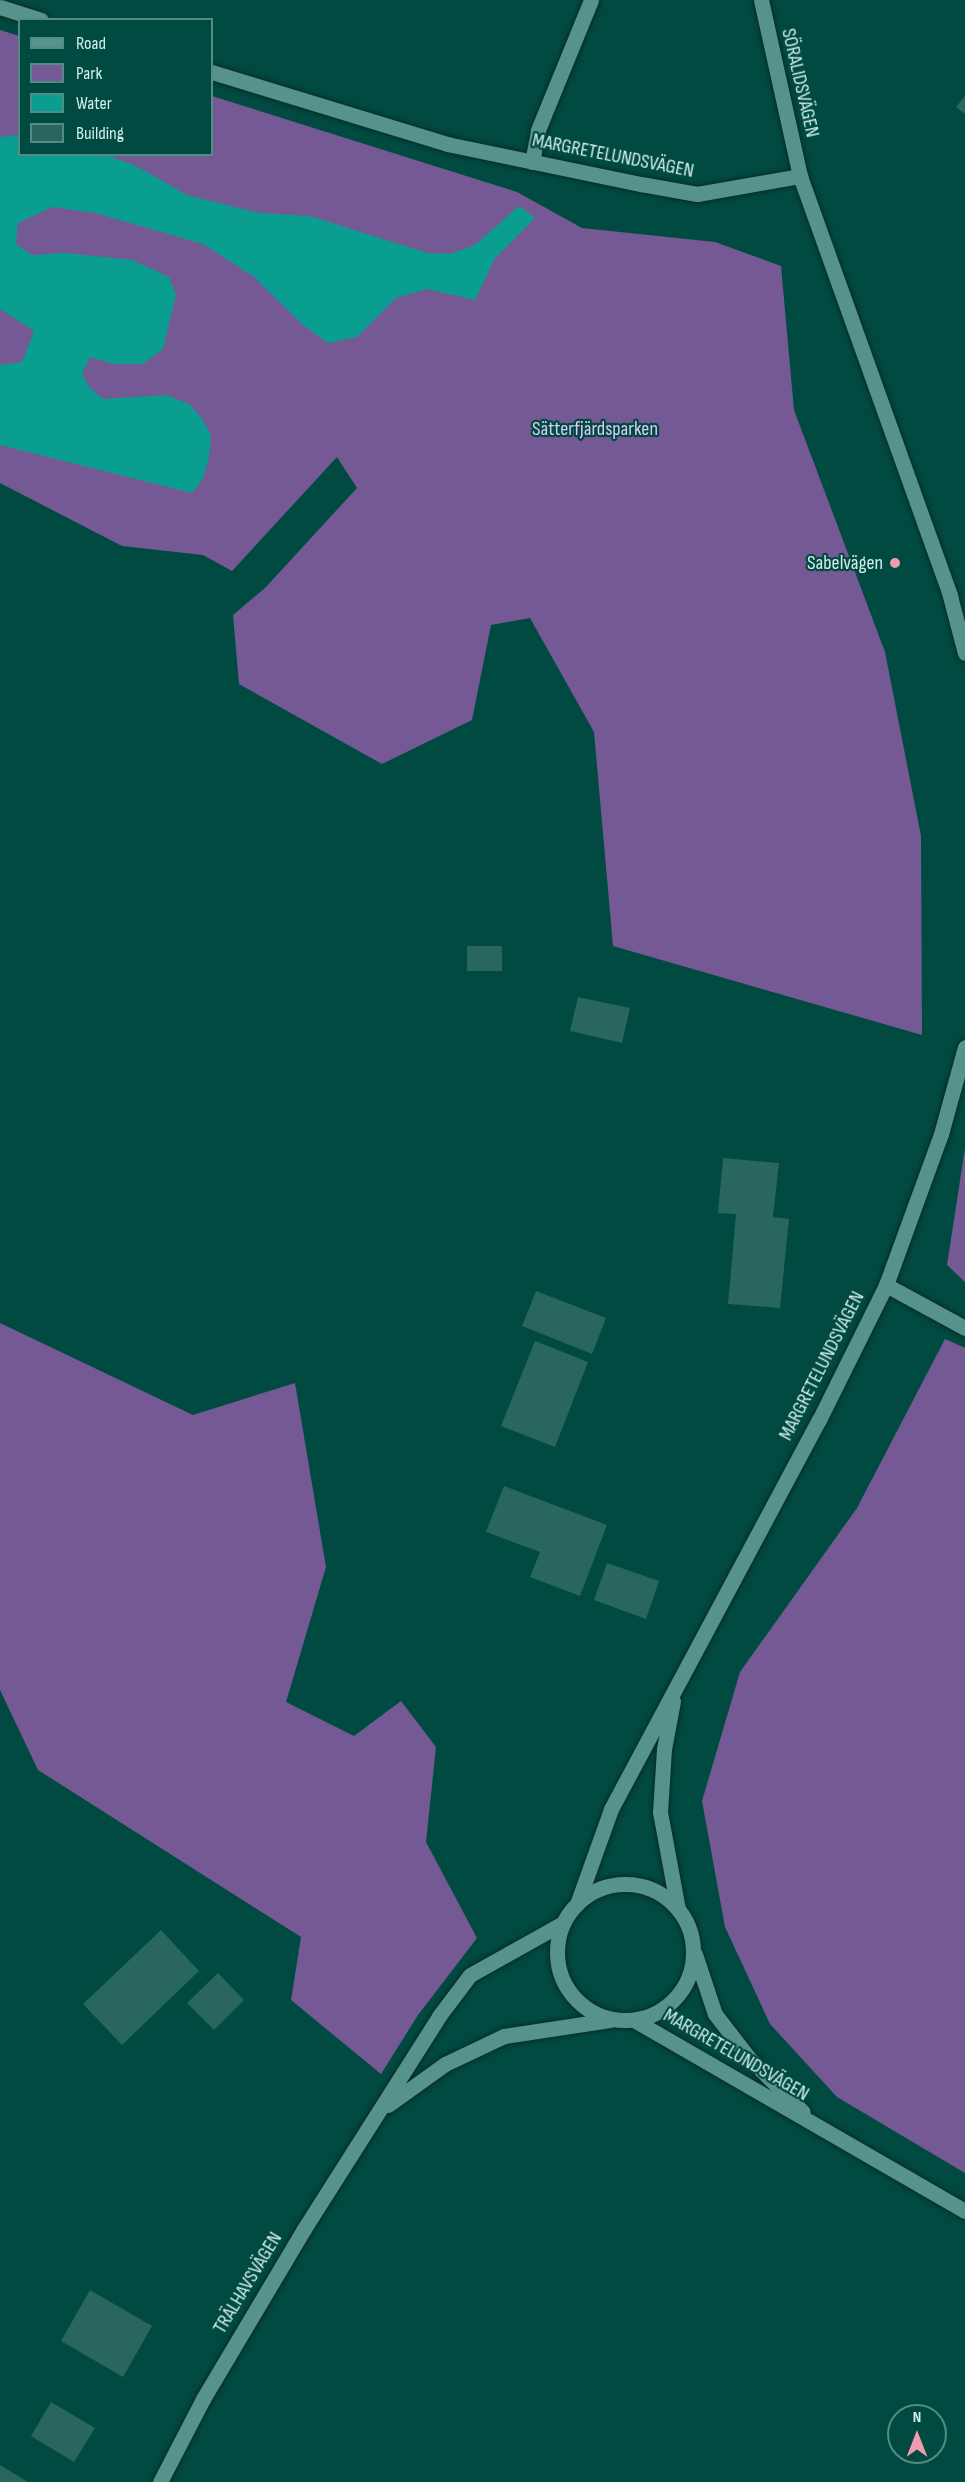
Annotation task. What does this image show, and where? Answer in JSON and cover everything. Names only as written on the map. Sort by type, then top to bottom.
[{"type":"street","points":[[532,162],[538,130],[591,0]]},
{"type":"street","name":"SÖRALIDSVÄGEN","points":[[761,0],[800,176]]},
{"type":"street","points":[[0,7],[34,18]]},
{"type":"street","name":"MARGRETELUNDSVÄGEN","points":[[213,72],[447,144],[697,194],[800,176]]},
{"type":"street","points":[[800,176],[950,596],[965,653]]},
{"type":"street","name":"MARGRETELUNDSVÄGEN","points":[[576,1904],[611,1809],[819,1420],[886,1285],[941,1134],[965,1047]]},
{"type":"street","points":[[886,1285],[965,1328]]},
{"type":"street","name":"MARGRETELUNDSVÄGEN","points":[[675,1686],[664,1749],[660,1812],[678,1909]]},
{"type":"street","points":[[634,1884],[660,1893],[678,1909],[689,1927],[694,1950],[691,1973],[679,1995],[657,2013],[634,2020],[610,2020],[578,2002],[563,1983],[556,1960],[563,1923],[576,1904],[596,1890],[634,1884]]},
{"type":"street","name":"TRÄLHAVSVÄGEN","points":[[160,2482],[203,2399],[439,2016],[470,1975],[563,1923]]},
{"type":"street","name":"MARGRETELUNDSVÄGEN","points":[[694,1950],[715,2014],[749,2058],[817,2126]]},
{"type":"street","name":"TRÄLHAVSVÄGEN","points":[[381,2110],[445,2064],[504,2036],[610,2020]]},
{"type":"street","name":"MARGRETELUNDSVÄGEN","points":[[634,2020],[965,2211]]},
{"type":"green space","name":"Sätterfjärdsparken","points":[[0,30],[18,36],[18,156],[213,156],[213,96],[517,192],[582,228],[715,242],[781,266],[794,410],[885,652],[921,836],[922,1035],[613,946],[594,732],[530,618],[491,625],[472,720],[382,764],[239,684],[233,615],[265,588],[357,488],[337,457],[232,571],[203,555],[122,546],[0,483]]},
{"type":"green space","points":[[965,1148],[965,1282],[947,1265]]},
{"type":"green space","points":[[0,1323],[193,1415],[295,1383],[326,1567],[286,1702],[354,1736],[401,1701],[436,1747],[426,1842],[477,1938],[418,2015],[381,2074],[291,2000],[301,1937],[38,1770],[0,1690]]},
{"type":"green space","points":[[945,1339],[965,1348],[965,2173],[837,2097],[770,2024],[725,1927],[702,1801],[740,1672],[857,1508]]},
{"type":"water","points":[[18,135],[18,156],[109,156],[136,166],[187,195],[259,213],[310,216],[427,253],[450,254],[475,245],[519,206],[535,218],[495,258],[475,300],[427,289],[396,298],[357,337],[328,343],[303,325],[254,277],[203,244],[95,213],[52,207],[18,223],[16,244],[32,255],[65,253],[132,260],[169,277],[176,295],[163,349],[143,364],[114,364],[90,357],[82,374],[89,387],[103,399],[166,395],[189,404],[201,417],[211,435],[209,457],[203,478],[192,493],[0,445],[0,365],[22,362],[34,331],[0,309],[0,137]]},
{"type":"building","points":[[965,96],[965,114],[956,107]]},
{"type":"building","points":[[467,946],[502,946],[502,971],[467,971]]},
{"type":"building","points":[[578,997],[630,1008],[622,1043],[570,1031]]},
{"type":"building","points":[[723,1158],[779,1163],[773,1217],[789,1219],[780,1308],[728,1304],[736,1214],[718,1213]]},
{"type":"building","points":[[536,1291],[606,1318],[592,1354],[522,1326]]},
{"type":"building","points":[[535,1341],[588,1362],[555,1447],[501,1426]]},
{"type":"building","points":[[504,1486],[607,1525],[580,1596],[530,1577],[540,1552],[486,1532]]},
{"type":"building","points":[[607,1563],[659,1581],[646,1619],[594,1600]]},
{"type":"building","points":[[161,1930],[199,1971],[122,2045],[83,2004]]},
{"type":"building","points":[[218,1973],[244,2000],[214,2030],[187,2003]]},
{"type":"building","points":[[90,2290],[152,2326],[123,2377],[61,2341]]},
{"type":"building","points":[[51,2402],[95,2428],[74,2462],[31,2436]]},
{"type":"building","points":[[0,2465],[28,2482],[0,2482]]},
{"type":"place","name":"Sabelvägen","points":[[895,563]]}]
